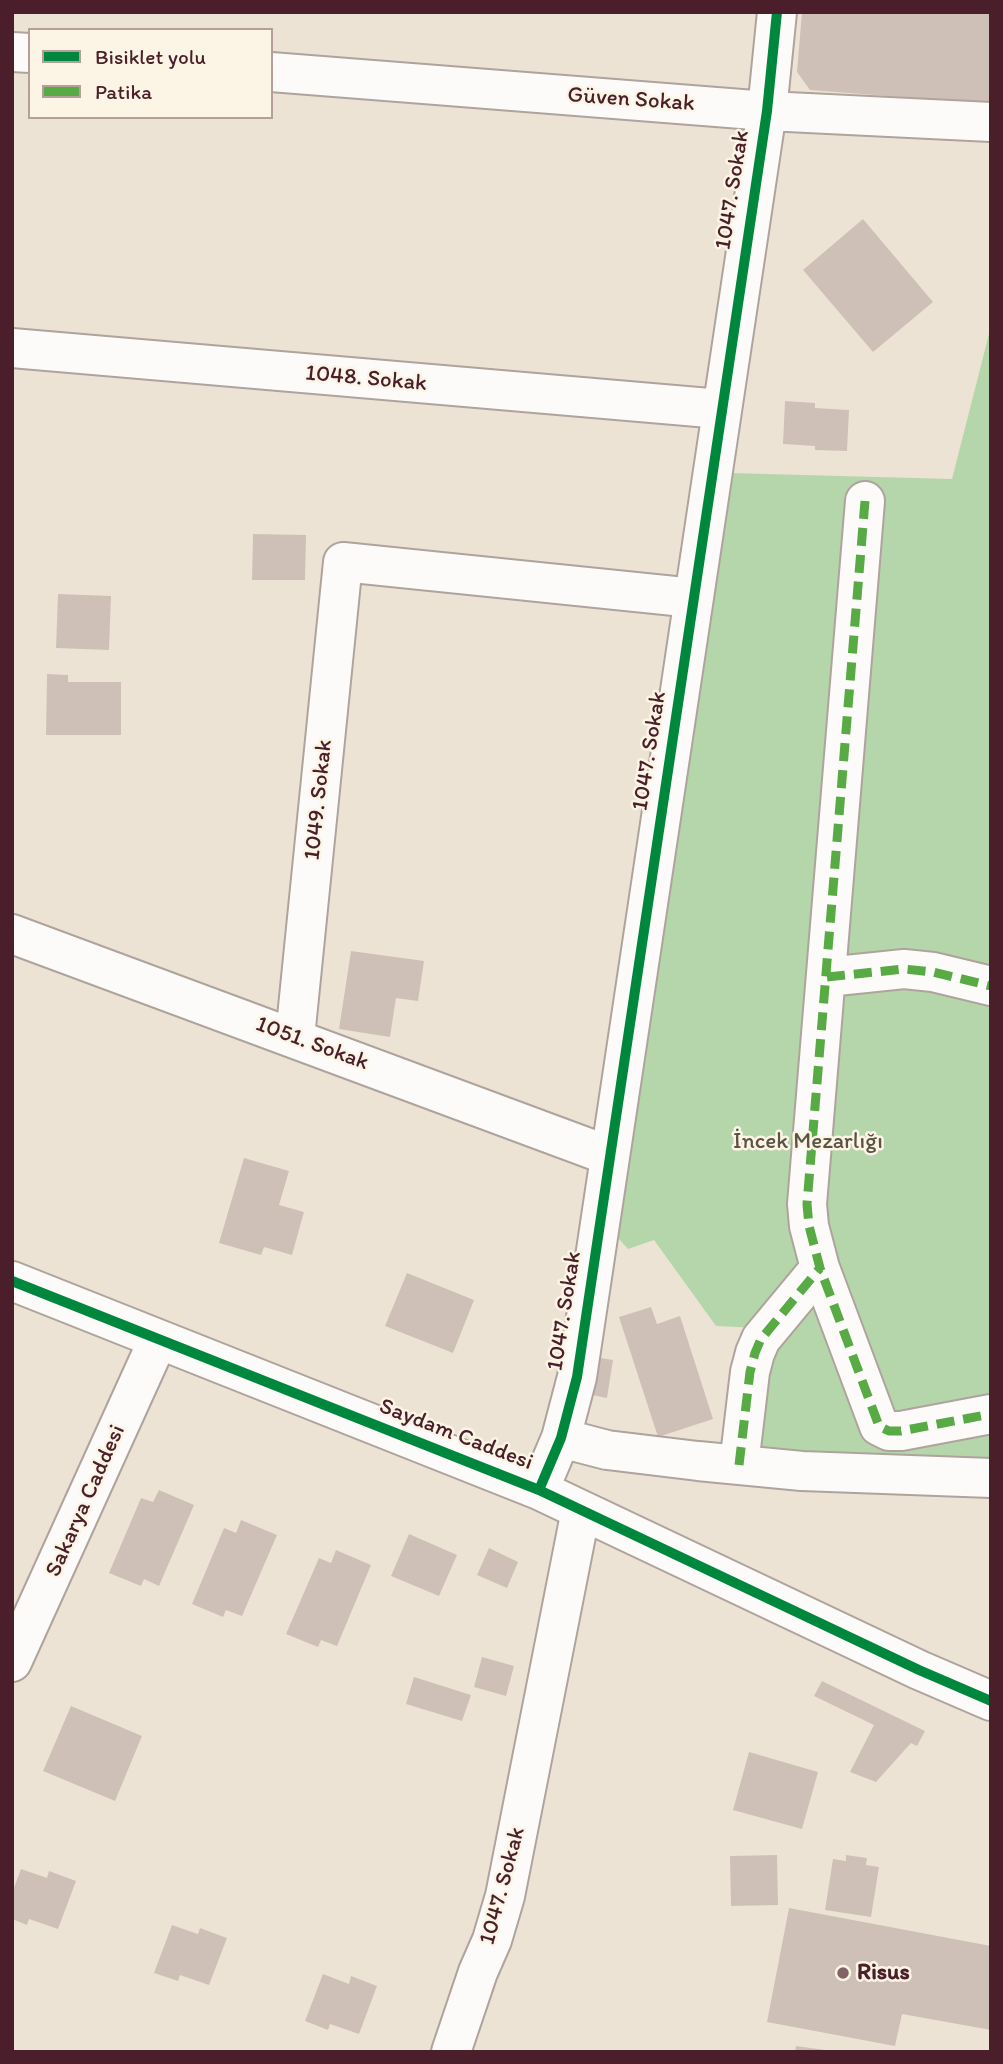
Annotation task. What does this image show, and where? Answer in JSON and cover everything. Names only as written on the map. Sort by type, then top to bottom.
[{"type":"street","name":"1047. Sokak","points":[[539,1490],[561,1438],[577,1377],[767,111],[777,12]]},
{"type":"street","name":"Güven Sokak","points":[[273,72],[767,111],[991,122]]},
{"type":"street","name":"1048. Sokak","points":[[12,348],[721,410]]},
{"type":"street","points":[[865,501],[807,1204],[809,1226],[820,1268],[876,1421],[883,1430],[901,1431],[991,1413]]},
{"type":"street","name":"1049. Sokak","points":[[295,1037],[343,562],[694,598]]},
{"type":"street","name":"1051. Sokak","points":[[12,934],[610,1156]]},
{"type":"street","points":[[827,977],[904,969],[933,972],[991,986]]},
{"type":"street","points":[[739,1465],[750,1372],[755,1353],[761,1339],[820,1268]]},
{"type":"street","name":"Saydam Caddesi","points":[[12,1282],[539,1490],[906,1664],[991,1701]]},
{"type":"street","name":"Sakarya Caddesi","points":[[12,1662],[158,1340]]},
{"type":"street","name":"Saydam Caddesi","points":[[561,1438],[617,1452],[802,1471],[991,1478]]},
{"type":"street","name":"1047. Sokak","points":[[451,2052],[478,1972],[492,1940],[505,1896],[581,1510]]},
{"type":"green space","name":"İncek Mezarlığı","points":[[991,326],[991,1462],[758,1450],[778,1329],[716,1326],[654,1240],[628,1249],[610,1229],[730,473],[952,479]]},
{"type":"building","points":[[802,12],[991,12],[991,104],[810,90],[797,72]]},
{"type":"building","points":[[863,219],[933,302],[873,352],[803,270]]},
{"type":"building","points":[[785,401],[815,403],[815,408],[849,410],[847,451],[815,450],[815,446],[783,444]]},
{"type":"building","points":[[253,534],[306,535],[305,580],[252,580]]},
{"type":"building","points":[[58,594],[111,596],[109,650],[56,648]]},
{"type":"building","points":[[47,674],[68,675],[68,682],[121,682],[121,735],[46,735]]},
{"type":"building","points":[[351,951],[424,961],[418,1001],[396,998],[390,1037],[339,1029]]},
{"type":"building","points":[[244,1158],[289,1171],[279,1205],[304,1212],[292,1255],[264,1247],[261,1255],[219,1243]]},
{"type":"building","points":[[407,1273],[474,1300],[453,1353],[385,1326]]},
{"type":"building","points":[[651,1307],[657,1324],[680,1316],[713,1419],[658,1437],[619,1317]]},
{"type":"building","points":[[594,1357],[613,1360],[607,1398],[587,1394]]},
{"type":"building","points":[[159,1490],[194,1505],[159,1586],[144,1579],[141,1586],[109,1573],[141,1498],[153,1502]]},
{"type":"building","points":[[241,1520],[277,1535],[242,1616],[226,1610],[223,1617],[192,1604],[224,1528],[236,1533]]},
{"type":"building","points":[[409,1534],[457,1555],[439,1596],[391,1576]]},
{"type":"building","points":[[489,1548],[518,1562],[507,1588],[477,1575]]},
{"type":"building","points":[[336,1550],[371,1565],[337,1646],[321,1640],[318,1647],[286,1634],[319,1558],[331,1563]]},
{"type":"building","points":[[482,1657],[514,1666],[506,1696],[474,1687]]},
{"type":"building","points":[[414,1677],[471,1695],[462,1721],[406,1704]]},
{"type":"building","points":[[822,1681],[925,1731],[917,1746],[911,1743],[876,1782],[850,1772],[874,1725],[814,1696]]},
{"type":"building","points":[[71,1706],[142,1736],[115,1801],[43,1771]]},
{"type":"building","points":[[749,1752],[818,1772],[802,1829],[733,1810]]},
{"type":"building","points":[[777,1855],[778,1905],[731,1906],[730,1856]]},
{"type":"building","points":[[846,1855],[867,1858],[866,1865],[879,1867],[871,1917],[825,1910],[833,1859],[846,1861]]},
{"type":"building","points":[[21,1869],[47,1878],[49,1871],[76,1881],[58,1929],[29,1919],[27,1925],[12,1919],[12,1893]]},
{"type":"building","name":"Risus","points":[[789,1908],[991,1946],[991,2030],[902,2014],[895,2046],[767,2022]]},
{"type":"building","points":[[172,1925],[198,1934],[200,1928],[227,1938],[209,1985],[180,1975],[178,1981],[154,1973]]},
{"type":"building","points":[[323,1974],[349,1984],[351,1976],[377,1986],[359,2034],[330,2024],[328,2030],[305,2021]]},
{"type":"building","points":[[796,2046],[825,2050],[825,2052],[795,2052]]},
{"type":"marked path","points":[[865,501],[807,1204],[809,1226],[820,1268],[879,1426],[889,1431],[901,1431],[991,1414]]},
{"type":"marked path","points":[[827,977],[904,969],[933,972],[991,986]]},
{"type":"marked path","points":[[739,1465],[750,1372],[755,1353],[761,1339],[820,1268]]},
{"type":"cycle path","points":[[539,1490],[561,1438],[577,1377],[767,111],[777,12]]},
{"type":"cycle path","points":[[12,1281],[539,1490],[919,1670],[991,1701]]},
{"type":"place","name":"Risus","points":[[843,1973]]}]
